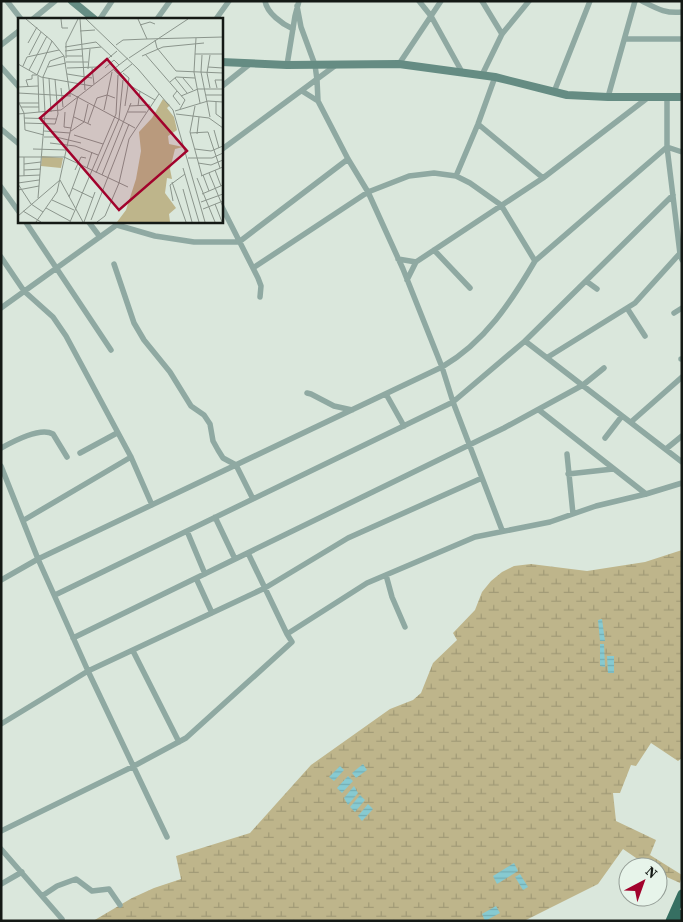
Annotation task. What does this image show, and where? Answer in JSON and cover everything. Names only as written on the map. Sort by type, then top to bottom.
[{"type":"highway","points":[[670,921],[682,894]]},
{"type":"highway","points":[[678,921],[682,914]]},
{"type":"main road","points":[[72,1],[93,18]]},
{"type":"main road","points":[[222,62],[287,65],[399,64],[495,77],[567,95],[682,97]]},
{"type":"street","points":[[7,1],[20,18]]},
{"type":"street","points":[[34,18],[55,1]]},
{"type":"street","points":[[101,18],[112,1]]},
{"type":"street","points":[[158,18],[170,1]]},
{"type":"street","points":[[217,18],[228,1]]},
{"type":"street","points":[[265,1],[266,7],[277,19],[283,25],[292,29]]},
{"type":"street","points":[[419,1],[430,16],[462,72]]},
{"type":"street","points":[[399,64],[441,1]]},
{"type":"street","points":[[482,1],[502,34]]},
{"type":"street","points":[[482,75],[502,34],[529,1]]},
{"type":"street","points":[[554,92],[590,1]]},
{"type":"street","points":[[608,97],[634,1]]},
{"type":"street","points":[[642,1],[671,14],[682,12]]},
{"type":"street","points":[[287,65],[298,4]]},
{"type":"street","points":[[298,4],[301,27],[315,65],[318,101],[348,159],[368,192],[398,259],[442,367],[502,530]]},
{"type":"street","points":[[1,45],[18,32]]},
{"type":"street","points":[[624,39],[682,40]]},
{"type":"street","points":[[222,86],[251,64]]},
{"type":"street","points":[[222,149],[336,65]]},
{"type":"street","points":[[1,66],[18,86]]},
{"type":"street","points":[[456,176],[495,77]]},
{"type":"street","points":[[302,91],[318,101]]},
{"type":"street","points":[[407,280],[416,262],[543,178],[650,96]]},
{"type":"street","points":[[548,357],[635,303],[681,255],[666,147],[666,97]]},
{"type":"street","points":[[478,124],[543,178]]},
{"type":"street","points":[[1,129],[18,143]]},
{"type":"street","points":[[666,147],[682,152]]},
{"type":"street","points":[[1,580],[38,559],[386,394],[442,367],[460,356],[477,342],[504,310],[535,261],[666,147]]},
{"type":"street","points":[[1,308],[120,223],[155,236],[194,242],[239,242],[348,159]]},
{"type":"street","points":[[253,268],[368,192],[410,176],[434,173],[456,176],[501,205],[535,261]]},
{"type":"street","points":[[1,187],[18,211]]},
{"type":"street","points":[[55,595],[454,402],[525,341],[673,195]]},
{"type":"street","points":[[222,206],[261,286],[260,297]]},
{"type":"street","points":[[26,222],[111,350]]},
{"type":"street","points":[[89,222],[100,237]]},
{"type":"street","points":[[434,250],[470,288]]},
{"type":"street","points":[[1,257],[24,291],[52,317],[66,336],[131,457],[152,505]]},
{"type":"street","points":[[398,259],[416,262]]},
{"type":"street","points":[[114,264],[127,306],[139,332],[170,372],[191,406],[204,415],[210,424],[213,442],[223,458],[236,465],[253,499]]},
{"type":"street","points":[[586,281],[597,289]]},
{"type":"street","points":[[627,308],[645,336]]},
{"type":"street","points":[[674,314],[682,308]]},
{"type":"street","points":[[525,341],[682,462]]},
{"type":"street","points":[[73,638],[539,410],[583,385],[604,368]]},
{"type":"street","points":[[631,422],[682,377]]},
{"type":"street","points":[[307,393],[334,406],[352,410]]},
{"type":"street","points":[[386,394],[404,426]]},
{"type":"street","points":[[539,410],[646,494]]},
{"type":"street","points":[[605,438],[622,416]]},
{"type":"street","points":[[1,448],[42,431],[53,434],[67,457]]},
{"type":"street","points":[[80,453],[117,433]]},
{"type":"street","points":[[666,450],[682,436]]},
{"type":"street","points":[[566,454],[573,514]]},
{"type":"street","points":[[24,520],[131,457]]},
{"type":"street","points":[[1,466],[4,479],[24,520],[38,559],[73,638],[167,837]]},
{"type":"street","points":[[568,474],[614,469]]},
{"type":"street","points":[[1,724],[88,671],[265,588],[348,538],[482,478]]},
{"type":"street","points":[[287,634],[367,583],[475,537],[502,530],[550,522],[682,483]]},
{"type":"street","points":[[215,517],[236,559]]},
{"type":"street","points":[[187,531],[205,574]]},
{"type":"street","points":[[1,831],[134,766],[186,738],[292,642],[248,553]]},
{"type":"street","points":[[386,575],[392,597],[405,627]]},
{"type":"street","points":[[196,578],[212,613]]},
{"type":"street","points":[[133,650],[179,742]]},
{"type":"street","points":[[1,849],[62,919]]},
{"type":"street","points":[[1,884],[22,872]]},
{"type":"street","points":[[42,896],[57,886],[76,879],[92,891],[109,889],[120,905]]},
{"type":"green space","points":[[682,550],[682,758],[678,761],[651,743],[636,766],[631,765],[620,793],[613,793],[616,821],[656,840],[650,855],[653,857],[635,857],[623,849],[598,884],[524,921],[93,921],[132,898],[181,879],[176,856],[250,833],[311,765],[390,709],[413,700],[421,693],[433,663],[457,640],[453,633],[475,610],[482,592],[502,572],[514,566],[531,564],[587,571],[645,562]]},
{"type":"green space","points":[[668,866],[682,875],[680,883],[668,878]]},
{"type":"water","points":[[602,619],[605,641],[600,641],[598,620]]},
{"type":"water","points":[[600,644],[604,644],[605,667],[600,666]]},
{"type":"water","points":[[607,656],[614,656],[614,673],[608,673]]},
{"type":"water","points":[[363,764],[367,770],[356,778],[352,773]]},
{"type":"water","points":[[340,766],[344,770],[334,781],[329,777]]},
{"type":"water","points":[[348,776],[353,781],[342,793],[337,788]]},
{"type":"water","points":[[354,786],[358,793],[348,805],[344,798]]},
{"type":"water","points":[[360,795],[365,800],[355,812],[350,807]]},
{"type":"water","points":[[368,804],[373,809],[362,821],[358,816]]},
{"type":"water","points":[[514,863],[518,871],[497,884],[493,876]]},
{"type":"water","points":[[520,874],[528,887],[523,890],[515,877]]},
{"type":"water","points":[[496,906],[500,913],[485,921],[482,914]]}]
